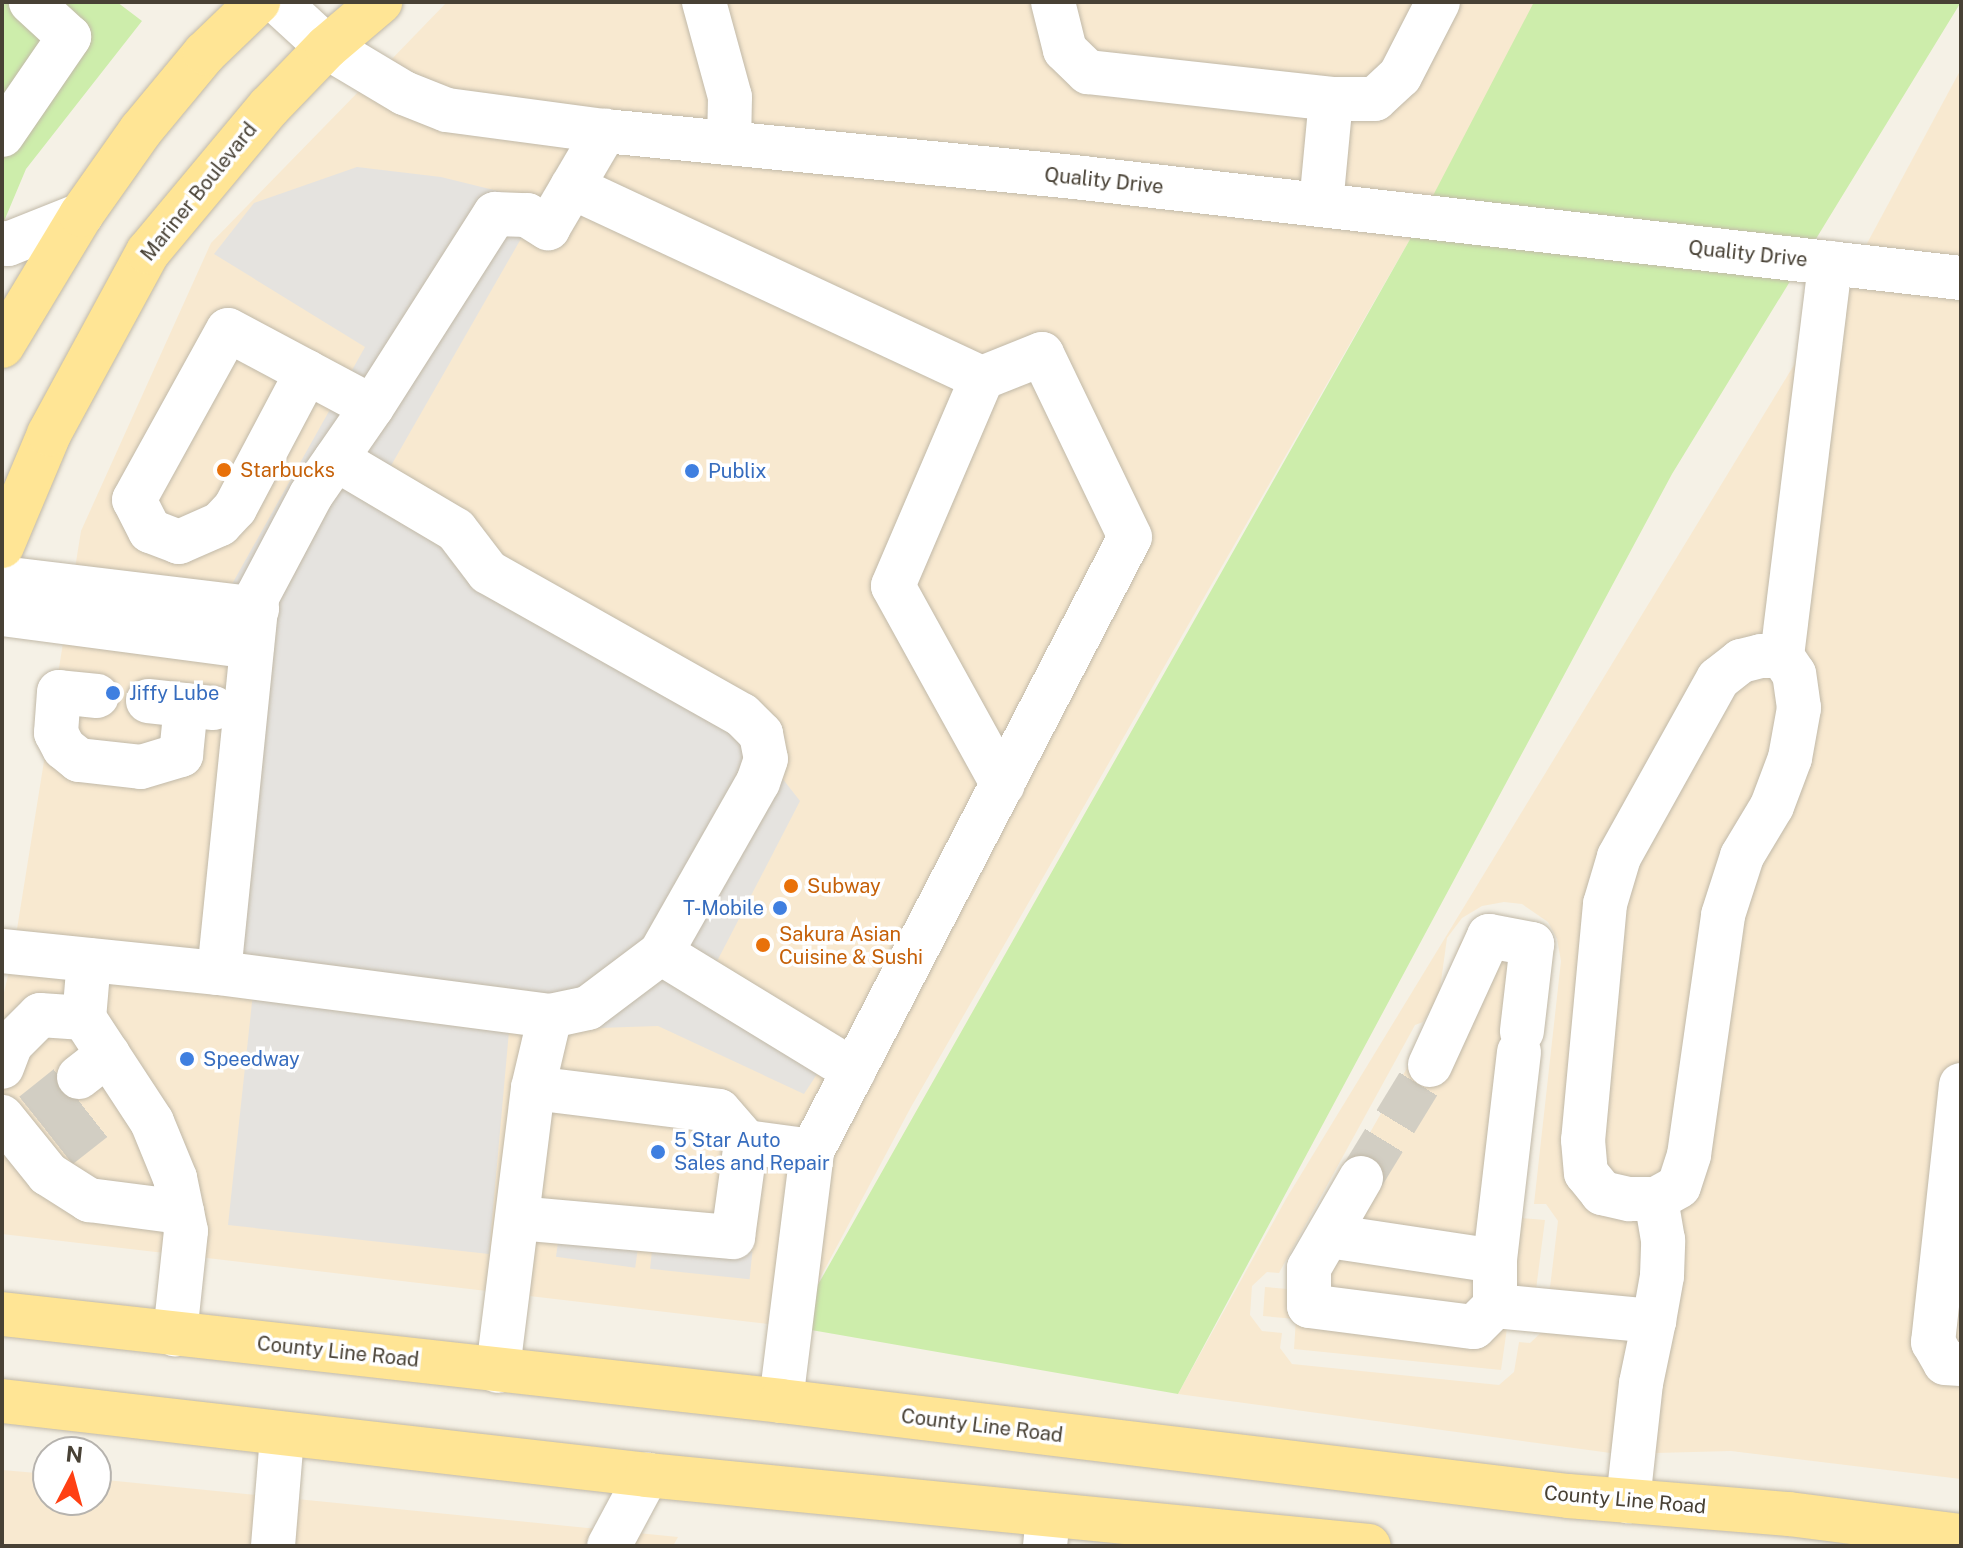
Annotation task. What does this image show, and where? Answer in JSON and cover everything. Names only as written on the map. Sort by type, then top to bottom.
[{"type":"main road","points":[[2,346],[81,215],[141,130],[188,73],[258,2]]},
{"type":"main road","name":"Mariner Boulevard","points":[[2,546],[49,434],[148,252],[269,107],[327,47],[380,2]]},
{"type":"main road","name":"County Line Road","points":[[2,1314],[781,1401],[1628,1501],[1789,1514],[1961,1536]]},
{"type":"main road","points":[[2,1401],[282,1436],[647,1475],[1046,1530],[1369,1546]]},
{"type":"street","points":[[2,135],[69,37],[31,2]]},
{"type":"street","name":"Quality Drive","points":[[278,2],[327,47],[404,93],[447,110],[605,131],[1321,205],[1961,278]]},
{"type":"street","points":[[704,2],[730,97],[729,143]]},
{"type":"street","points":[[1053,2],[1065,50],[1088,72],[1331,99],[1375,99],[1392,84],[1400,76],[1438,2]]},
{"type":"street","points":[[1321,205],[1331,99]]},
{"type":"street","points":[[219,973],[257,597],[283,544],[495,214],[527,215],[548,228],[605,131]]},
{"type":"street","points":[[572,187],[982,378]]},
{"type":"street","points":[[2,243],[8,244],[81,215]]},
{"type":"street","points":[[1782,656],[1761,656],[1741,661],[1718,679],[1619,857],[1605,904],[1583,1140],[1586,1173],[1602,1193],[1629,1199],[1656,1199],[1679,1186],[1689,1155],[1723,915],[1742,856],[1772,806],[1790,758],[1799,708],[1794,674],[1782,656],[1830,263]]},
{"type":"street","points":[[307,372],[235,508],[220,524],[179,542],[150,531],[134,500],[228,330],[307,372],[372,407]]},
{"type":"street","points":[[781,1401],[812,1151],[1003,785],[1130,537],[1042,354],[982,378],[893,586],[1003,785]]},
{"type":"street","points":[[2,951],[219,973],[550,1016],[588,1008],[661,953],[758,782],[766,759],[761,734],[725,703],[488,572],[456,530],[336,459]]},
{"type":"street","points":[[2,578],[254,628]]},
{"type":"street","points":[[2,614],[254,628]]},
{"type":"street","points":[[97,696],[59,692],[56,733],[64,748],[79,760],[141,767],[181,755],[167,703],[244,711]]},
{"type":"street","points":[[1361,1178],[1309,1268],[1309,1306],[1474,1327],[1495,1306],[1495,1261],[1532,944],[1489,936],[1430,1065]]},
{"type":"street","points":[[661,953],[854,1071]]},
{"type":"street","points":[[89,960],[84,1018],[93,1066],[119,1101],[152,1122],[175,1178],[186,1231],[175,1334]]},
{"type":"street","points":[[2,1067],[11,1044],[40,1015],[84,1018]]},
{"type":"street","points":[[498,1371],[533,1088],[550,1016]]},
{"type":"street","points":[[1961,1085],[1933,1342],[1945,1363],[1961,1364]]},
{"type":"street","points":[[533,1088],[719,1111],[746,1142],[812,1151]]},
{"type":"street","points":[[29,1134],[48,1174],[89,1200],[182,1212]]},
{"type":"street","points":[[518,1218],[733,1237],[746,1142]]},
{"type":"street","points":[[1628,1501],[1641,1383],[1662,1276],[1663,1240],[1656,1199]]},
{"type":"street","points":[[1329,1236],[1495,1261]]},
{"type":"street","points":[[1495,1306],[1654,1321]]},
{"type":"street","points":[[273,1546],[282,1436]]},
{"type":"street","points":[[609,1546],[647,1475]]},
{"type":"shaded area","points":[[447,2],[1539,2],[1433,200],[452,93],[388,63]]},
{"type":"shaded area","points":[[1961,69],[1961,260],[1864,249]]},
{"type":"shaded area","points":[[362,88],[1413,234],[911,1107],[794,1327],[2,1234],[2,1001],[13,954],[81,531],[211,243]]},
{"type":"shaded area","points":[[357,167],[441,177],[542,202],[369,504],[740,724],[800,801],[698,998],[821,1068],[804,1094],[658,1026],[509,1031],[489,1254],[228,1225],[253,993],[201,981],[241,663],[213,618],[365,347],[214,254],[254,203]]},
{"type":"shaded area","points":[[1844,283],[1961,296],[1961,1479],[1731,1451],[1618,1454],[1178,1394],[1286,1199]],"holes":[[[1504,902],[1522,904],[1548,922],[1557,939],[1561,961],[1534,1204],[1546,1204],[1558,1221],[1545,1329],[1530,1343],[1519,1342],[1514,1372],[1499,1385],[1292,1364],[1280,1348],[1282,1333],[1262,1331],[1250,1315],[1252,1286],[1267,1272],[1279,1273],[1415,1025],[1423,1022],[1439,996],[1447,938],[1462,918],[1482,906]]]},
{"type":"shaded area","points":[[1502,917],[1516,918],[1529,924],[1520,1218],[1545,1220],[1531,1328],[1507,1328],[1501,1370],[1294,1349],[1296,1319],[1263,1316],[1265,1287],[1288,1289],[1356,1157],[1427,1033],[1460,943],[1472,928]]},
{"type":"shaded area","points":[[560,1228],[639,1239],[635,1268],[556,1257]]},
{"type":"shaded area","points":[[653,1241],[752,1251],[750,1279],[650,1269]]},
{"type":"shaded area","points":[[2,1470],[32,1473],[32,1516],[112,1516],[112,1481],[678,1537],[673,1546],[2,1546]]},
{"type":"green space","points":[[2,2],[117,2],[142,21],[26,169],[2,226]]},
{"type":"green space","points":[[1534,2],[1961,2],[1672,474],[1178,1394],[794,1327],[1413,234]]},
{"type":"tunnel","points":[[1361,1178],[1430,1065]]},
{"type":"tunnel","points":[[33,1114],[79,1077]]},
{"type":"tunnel","points":[[59,1147],[106,1110]]},
{"type":"place","name":"Starbucks","points":[[224,470]]},
{"type":"place","name":"Publix","points":[[692,471]]},
{"type":"place","name":"Jiffy Lube","points":[[113,693]]},
{"type":"place","name":"Subway","points":[[791,886]]},
{"type":"place","name":"T-Mobile","points":[[780,908]]},
{"type":"place","name":"Sakura Asian Cuisine & Sushi","points":[[763,945]]},
{"type":"place","name":"Speedway","points":[[187,1059]]},
{"type":"place","name":"5 Star Auto Sales and Repair","points":[[658,1152]]}]
